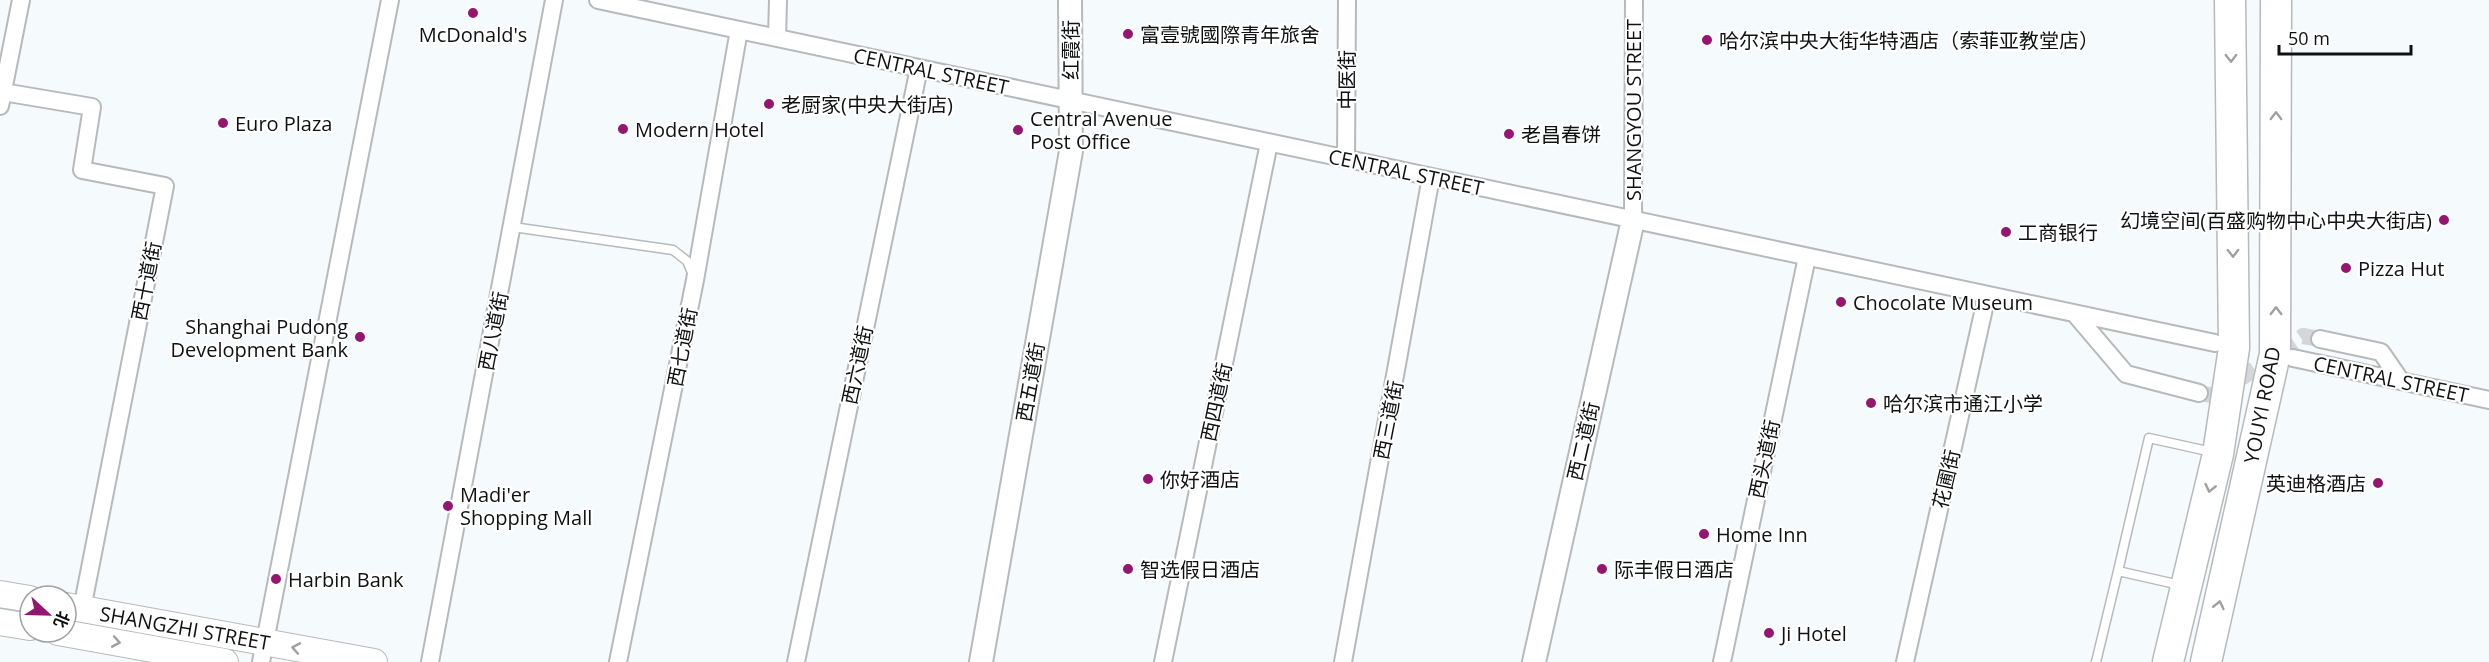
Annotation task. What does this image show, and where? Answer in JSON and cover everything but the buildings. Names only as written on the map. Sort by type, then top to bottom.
[{"type":"highway","name":"YOUYI ROAD","points":[[2168,662],[2218,454],[2234,348],[2230,0]]},
{"type":"highway","name":"YOUYI ROAD","points":[[2206,662],[2276,354],[2276,0]]},
{"type":"main road","name":"红霞街","points":[[1070,0],[1070,100]]},
{"type":"main road","name":"西五道街","points":[[981,662],[1071,151],[1070,100]]},
{"type":"main road","name":"西二道街","points":[[1534,662],[1633,220]]},
{"type":"main road","points":[[0,594],[18,597]]},
{"type":"main road","name":"SHANGZHI STREET","points":[[78,609],[264,652],[374,662]]},
{"type":"main road","points":[[0,622],[18,625]]},
{"type":"main road","name":"SHANGZHI STREET","points":[[78,636],[225,662]]},
{"type":"street","points":[[1,99],[21,0]]},
{"type":"street","points":[[264,652],[390,0]]},
{"type":"street","name":"西八道街","points":[[430,662],[554,0]]},
{"type":"street","name":"CENTRAL STREET","points":[[598,0],[2215,344]]},
{"type":"street","points":[[777,38],[778,0]]},
{"type":"street","name":"中医街","points":[[1346,159],[1347,0]]},
{"type":"street","name":"SHANGYOU STREET","points":[[1633,220],[1634,0]]},
{"type":"street","name":"西七道街","points":[[618,662],[695,280],[739,30]]},
{"type":"street","name":"西六道街","points":[[796,662],[919,68]]},
{"type":"street","name":"西十道街","points":[[1,99],[92,107],[82,170],[165,186],[78,589]]},
{"type":"street","name":"西四道街","points":[[1163,662],[1269,143]]},
{"type":"street","name":"西三道街","points":[[1342,662],[1431,177]]},
{"type":"street","name":"西头道街","points":[[1722,662],[1807,257]]},
{"type":"street","name":"花圃街","points":[[1905,662],[1987,295]]},
{"type":"street","points":[[2075,314],[2127,374],[2199,393]]},
{"type":"street","points":[[2320,339],[2382,352],[2401,381]]},
{"type":"street","name":"CENTRAL STREET","points":[[2293,358],[2489,400]]},
{"type":"lane","points":[[513,227],[673,250],[687,261],[695,280]]},
{"type":"lane","points":[[2096,662],[2149,438],[2218,454]]},
{"type":"lane","points":[[2118,571],[2186,587]]},
{"type":"tunnel","points":[[2199,393],[2215,396],[2303,336],[2320,339]]},
{"type":"place","name":"McDonald's","points":[[473,13]]},
{"type":"place","name":"富壹號國際青年旅舍","points":[[1128,34]]},
{"type":"place","name":"哈尔滨中央大街华特酒店（索菲亚教堂店）","points":[[1707,40]]},
{"type":"place","name":"老厨家(中央大街店)","points":[[769,104]]},
{"type":"place","name":"Euro Plaza","points":[[223,123]]},
{"type":"place","name":"Modern Hotel","points":[[623,129]]},
{"type":"place","name":"Central Avenue Post Office","points":[[1018,130]]},
{"type":"place","name":"老昌春饼","points":[[1509,134]]},
{"type":"place","name":"幻境空间(百盛购物中心中央大街店)","points":[[2444,220]]},
{"type":"place","name":"工商银行","points":[[2006,232]]},
{"type":"place","name":"Pizza Hut","points":[[2346,268]]},
{"type":"place","name":"Chocolate Museum","points":[[1841,302]]},
{"type":"place","name":"Shanghai Pudong Development Bank","points":[[360,337]]},
{"type":"place","name":"哈尔滨市通江小学","points":[[1871,403]]},
{"type":"place","name":"你好酒店","points":[[1148,479]]},
{"type":"place","name":"英迪格酒店","points":[[2378,483]]},
{"type":"place","name":"Madi'er Shopping Mall","points":[[448,506]]},
{"type":"place","name":"Home Inn","points":[[1704,534]]},
{"type":"place","name":"智选假日酒店","points":[[1128,569]]},
{"type":"place","name":"际丰假日酒店","points":[[1602,569]]},
{"type":"place","name":"Harbin Bank","points":[[276,579]]},
{"type":"place","name":"Ji Hotel","points":[[1769,633]]}]
